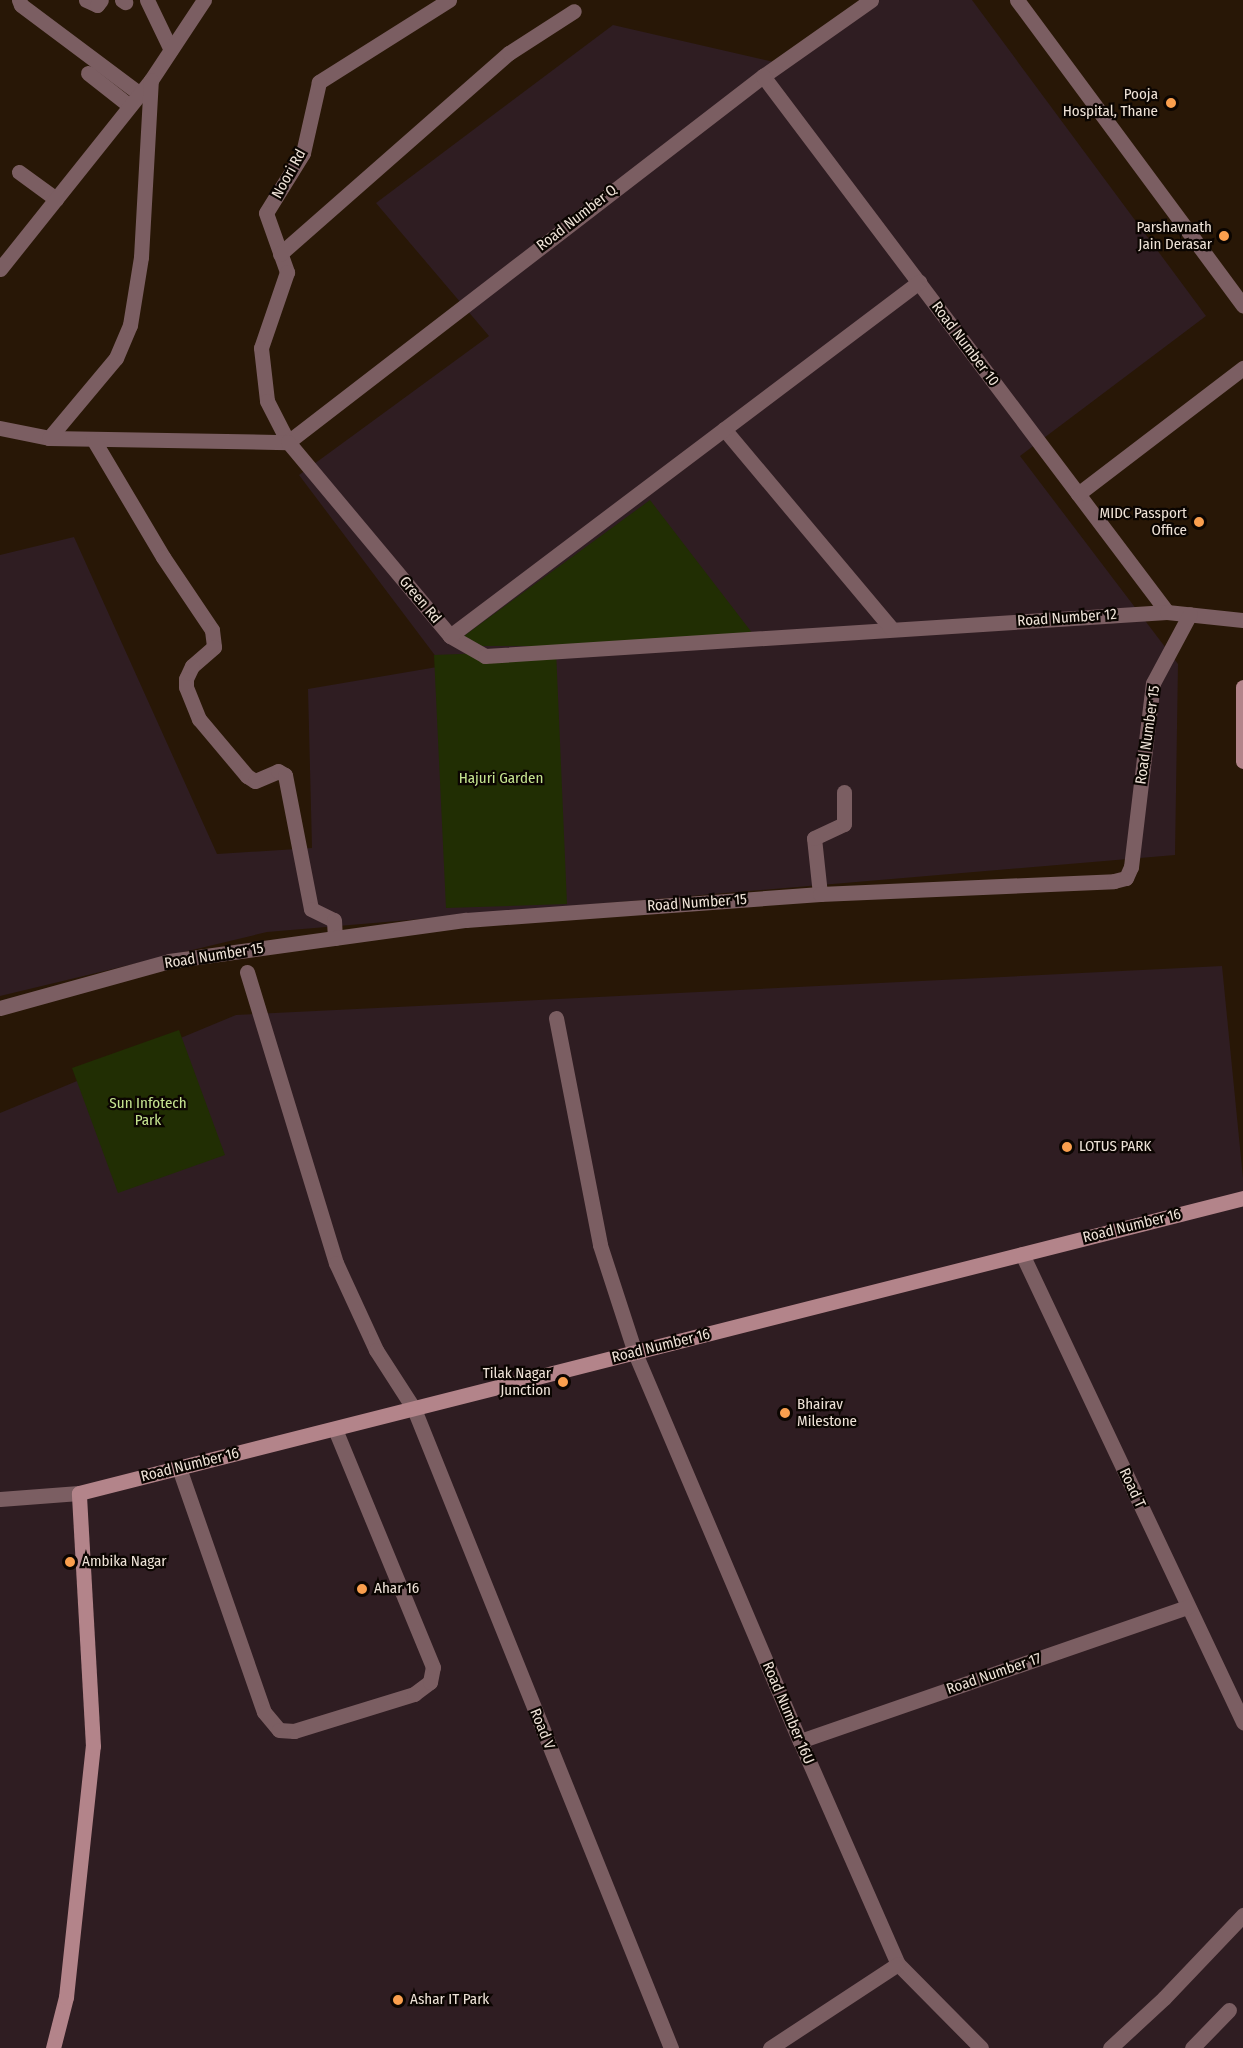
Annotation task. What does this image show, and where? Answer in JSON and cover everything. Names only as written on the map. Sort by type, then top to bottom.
[{"type":"street","points":[[19,0],[21,4],[140,94]]},
{"type":"street","points":[[86,0],[97,5],[101,0]]},
{"type":"street","points":[[147,0],[171,50]]},
{"type":"street","points":[[0,269],[151,80],[204,0]]},
{"type":"street","name":"Noori Rd","points":[[288,442],[267,401],[261,348],[287,272],[266,213],[303,153],[319,82],[449,0]]},
{"type":"street","name":"Road Number Q","points":[[288,442],[763,76],[870,0]]},
{"type":"street","points":[[1017,0],[1243,304]]},
{"type":"street","points":[[280,254],[509,53],[574,10]]},
{"type":"street","points":[[88,73],[130,106]]},
{"type":"street","name":"Road Number 10","points":[[763,76],[1167,612]]},
{"type":"street","points":[[49,438],[116,358],[130,325],[141,256],[151,80]]},
{"type":"street","points":[[19,172],[56,199]]},
{"type":"street","points":[[450,636],[919,282]]},
{"type":"street","points":[[1078,494],[1243,369]]},
{"type":"street","points":[[0,428],[49,438],[288,442]]},
{"type":"street","points":[[724,429],[892,630]]},
{"type":"street","points":[[93,439],[163,557],[212,630],[214,647],[192,666],[186,679],[186,687],[199,719],[247,776],[255,781],[278,771],[285,775],[311,909],[334,920],[335,938]]},
{"type":"street","name":"Green Rd","points":[[288,442],[450,636],[485,656],[892,630]]},
{"type":"street","name":"Road Number 12","points":[[892,630],[1167,612],[1243,620]]},
{"type":"street","name":"Road Number 15","points":[[0,1008],[169,962],[466,920],[820,894],[1103,882],[1126,878],[1131,867],[1153,683],[1190,614]]},
{"type":"street","points":[[1243,687],[1243,761]]},
{"type":"street","points":[[820,894],[814,838],[844,824],[844,792]]},
{"type":"street","name":"Road V","points":[[247,972],[336,1263],[376,1350],[414,1409],[671,2048]]},
{"type":"street","name":"Road Number 16U","points":[[556,1018],[600,1245],[636,1353],[800,1741],[898,1964],[981,2048]]},
{"type":"street","name":"Road Number 16","points":[[80,1493],[1243,1198]]},
{"type":"street","name":"Road T","points":[[1022,1254],[1243,1722]]},
{"type":"street","points":[[179,1468],[264,1712],[279,1730],[294,1731],[414,1694],[430,1682],[433,1667],[335,1429]]},
{"type":"street","points":[[0,1499],[80,1493],[93,1746],[66,1997],[53,2048]]},
{"type":"street","name":"Road Number 17","points":[[800,1741],[1188,1607]]},
{"type":"street","points":[[1110,2048],[1164,1998],[1243,1915]]},
{"type":"street","points":[[770,2048],[898,1964]]},
{"type":"street","points":[[1192,2048],[1229,2010]]},
{"type":"shaded area","points":[[879,0],[972,0],[1206,316],[1020,456],[1178,664],[1175,855],[267,932],[0,996],[0,555],[74,537],[217,854],[312,848],[308,689],[443,666],[299,475],[489,336],[376,203],[613,25],[778,63]]},
{"type":"shaded area","points":[[1222,966],[1243,1178],[1243,2048],[0,2048],[0,1113],[236,1015]]},
{"type":"green space","points":[[650,500],[753,634],[551,646],[482,646],[464,636]]},
{"type":"green space","name":"Hajuri Garden","points":[[556,650],[567,904],[446,908],[434,655]]},
{"type":"green space","name":"Sun Infotech Park","points":[[179,1030],[225,1155],[118,1193],[72,1068]]},
{"type":"place","name":"Pooja Hospital, Thane","points":[[1171,103]]},
{"type":"place","name":"Parshavnath Jain Derasar","points":[[1224,236]]},
{"type":"place","name":"MIDC Passport Office","points":[[1199,522]]},
{"type":"place","name":"LOTUS PARK","points":[[1067,1147]]},
{"type":"place","name":"Tilak Nagar Junction","points":[[563,1382]]},
{"type":"place","name":"Bhairav Milestone","points":[[785,1413]]},
{"type":"place","name":"Ambika Nagar","points":[[70,1562]]},
{"type":"place","name":"Ahar 16","points":[[362,1589]]},
{"type":"place","name":"Ashar IT Park","points":[[398,2000]]}]
